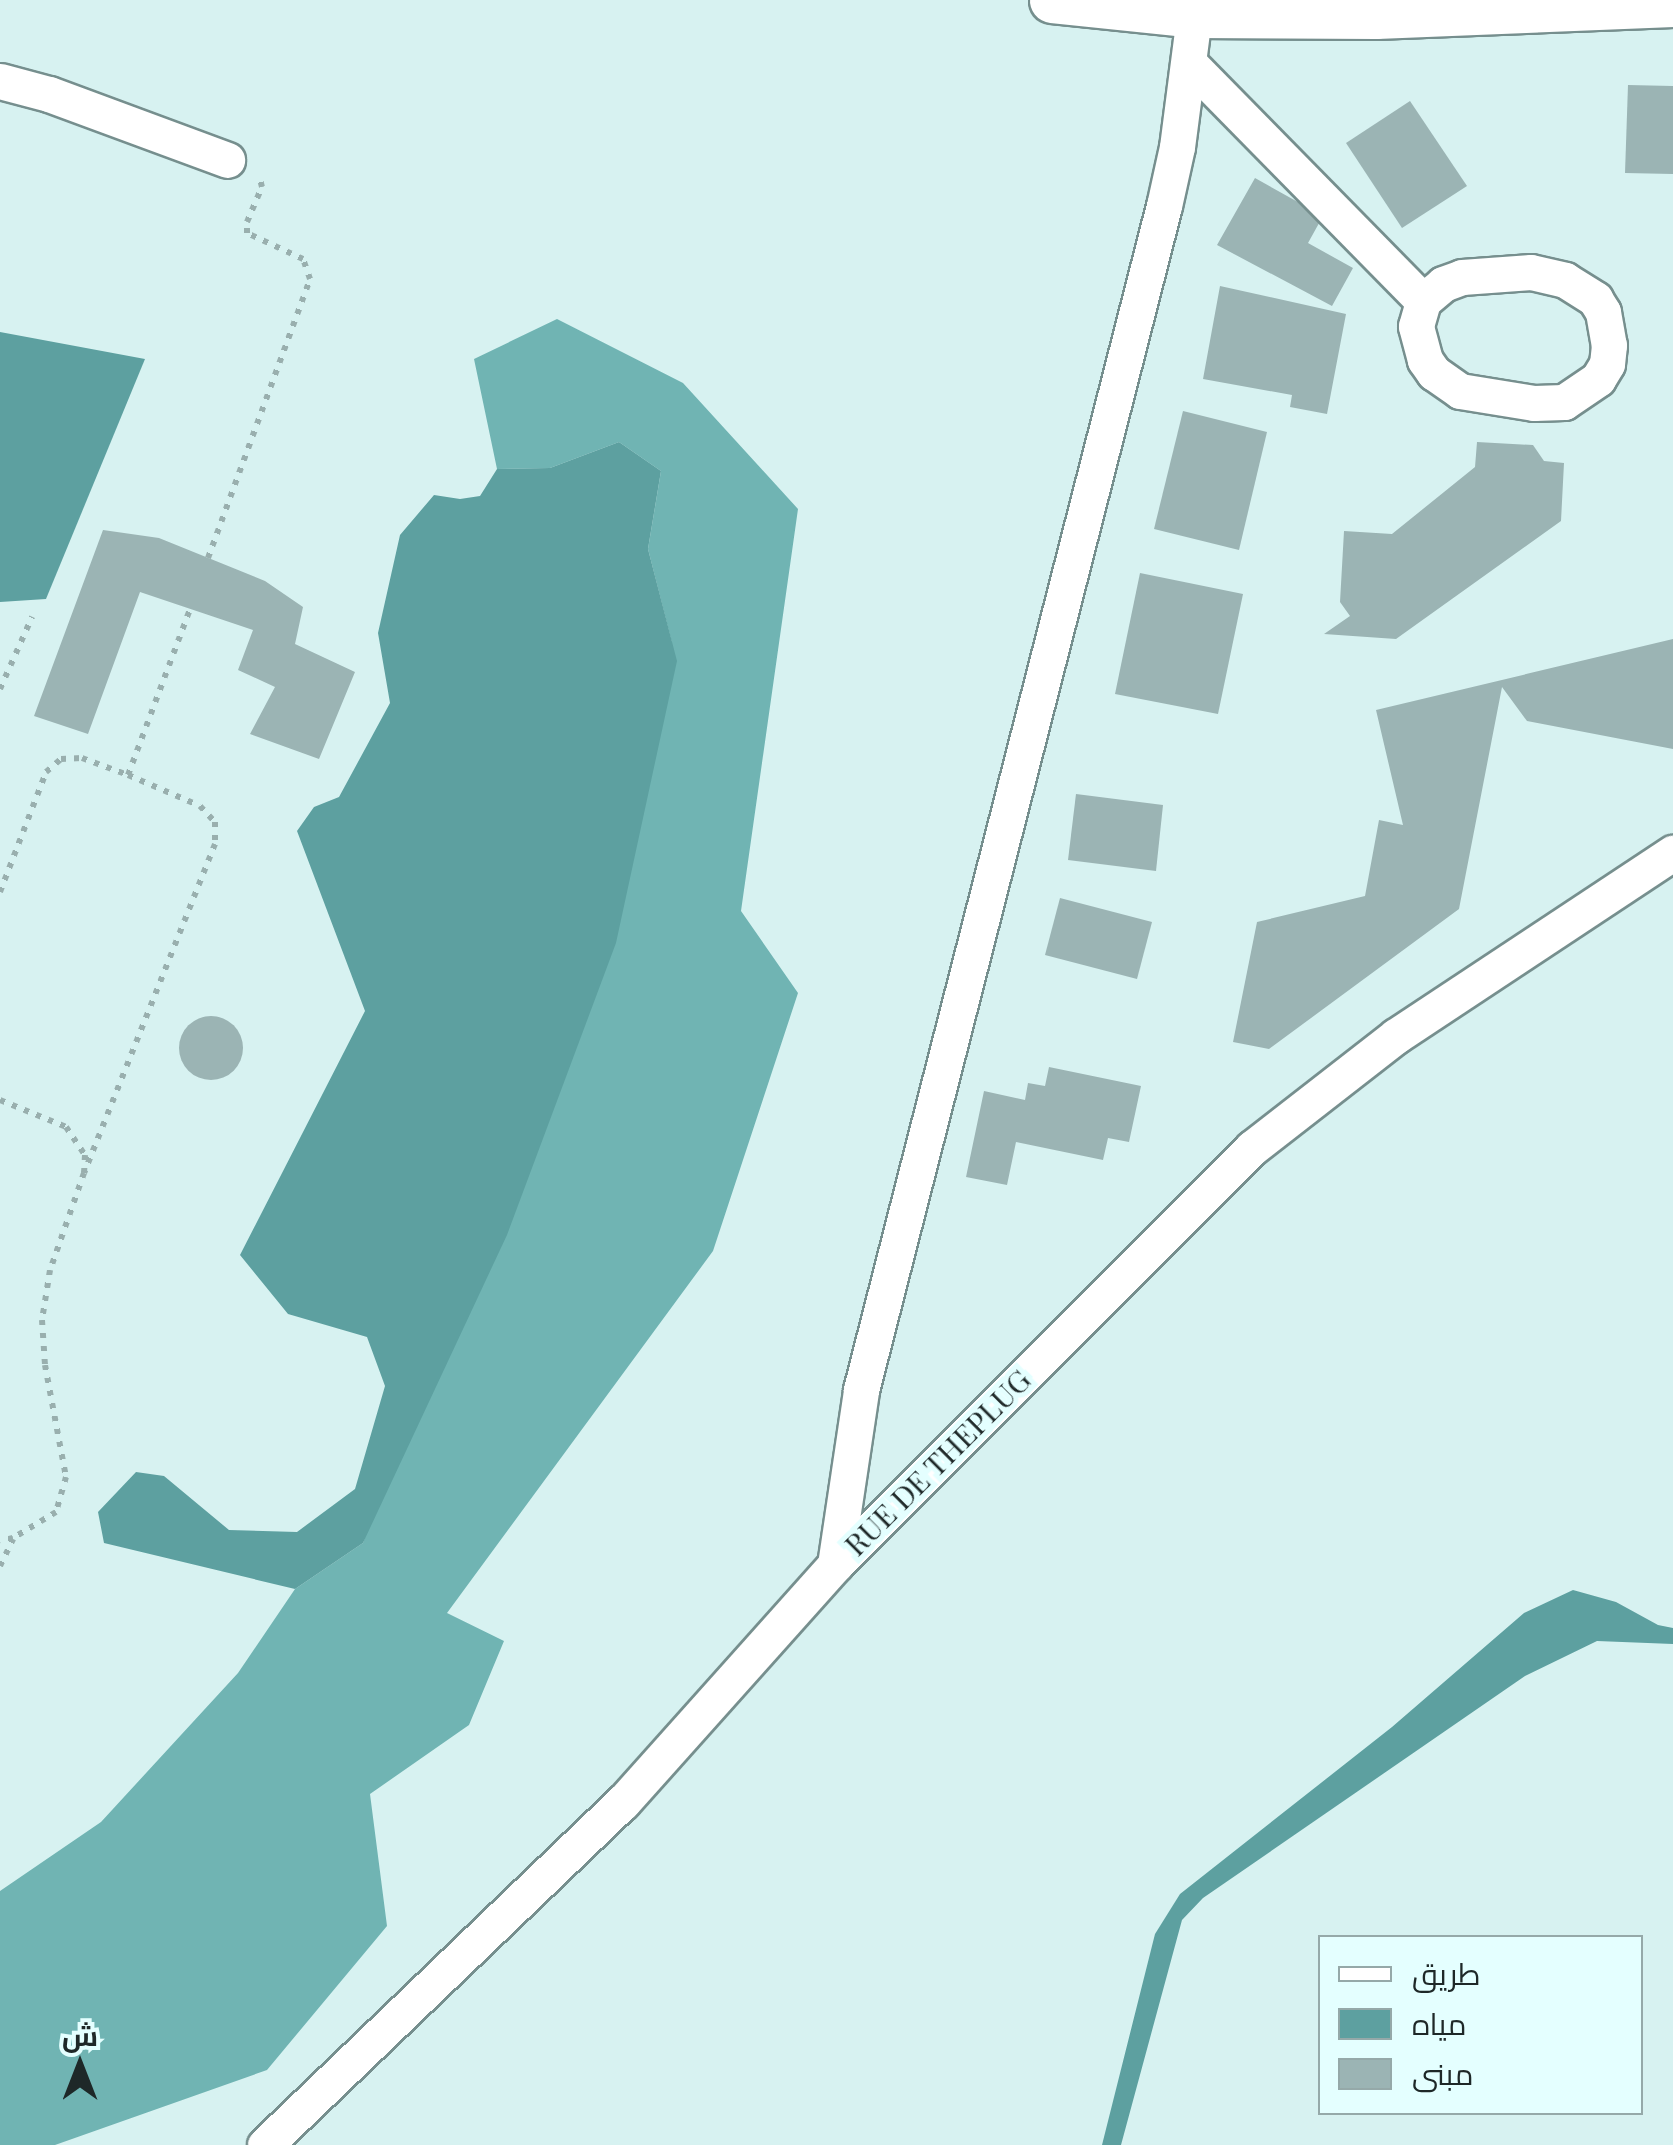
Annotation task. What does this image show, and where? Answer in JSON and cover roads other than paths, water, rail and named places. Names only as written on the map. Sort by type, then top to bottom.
[{"type":"street","points":[[1052,0],[1376,16],[1673,4]]},
{"type":"street","points":[[835,1565],[861,1390],[1164,206],[1190,64],[1195,8]]},
{"type":"street","points":[[1190,64],[1423,301]]},
{"type":"street","points":[[0,81],[49,94],[227,160]]},
{"type":"street","points":[[1531,272],[1565,280],[1594,300],[1603,312],[1609,345],[1607,364],[1598,380],[1564,402],[1510,402],[1460,390],[1424,360],[1416,326],[1423,301],[1443,284],[1462,277],[1531,272]]},
{"type":"street","name":"RUE DE THEPLUG","points":[[265,2145],[622,1802],[835,1565],[1252,1148],[1396,1036],[1673,853]]},
{"type":"water","points":[[0,332],[145,359],[46,599],[0,602]]},
{"type":"water","points":[[619,442],[661,471],[648,549],[677,661],[616,943],[507,1235],[363,1543],[295,1589],[104,1543],[98,1512],[136,1472],[164,1476],[229,1530],[297,1532],[355,1489],[385,1386],[367,1337],[288,1314],[240,1255],[365,1011],[297,831],[314,807],[339,797],[390,703],[378,633],[400,535],[434,495],[460,499],[480,496],[497,469],[550,468]]},
{"type":"water","points":[[1573,1590],[1616,1602],[1658,1625],[1673,1628],[1673,1644],[1597,1641],[1525,1676],[1203,1898],[1182,1920],[1121,2145],[1102,2145],[1155,1934],[1180,1894],[1392,1727],[1524,1613]]}]
